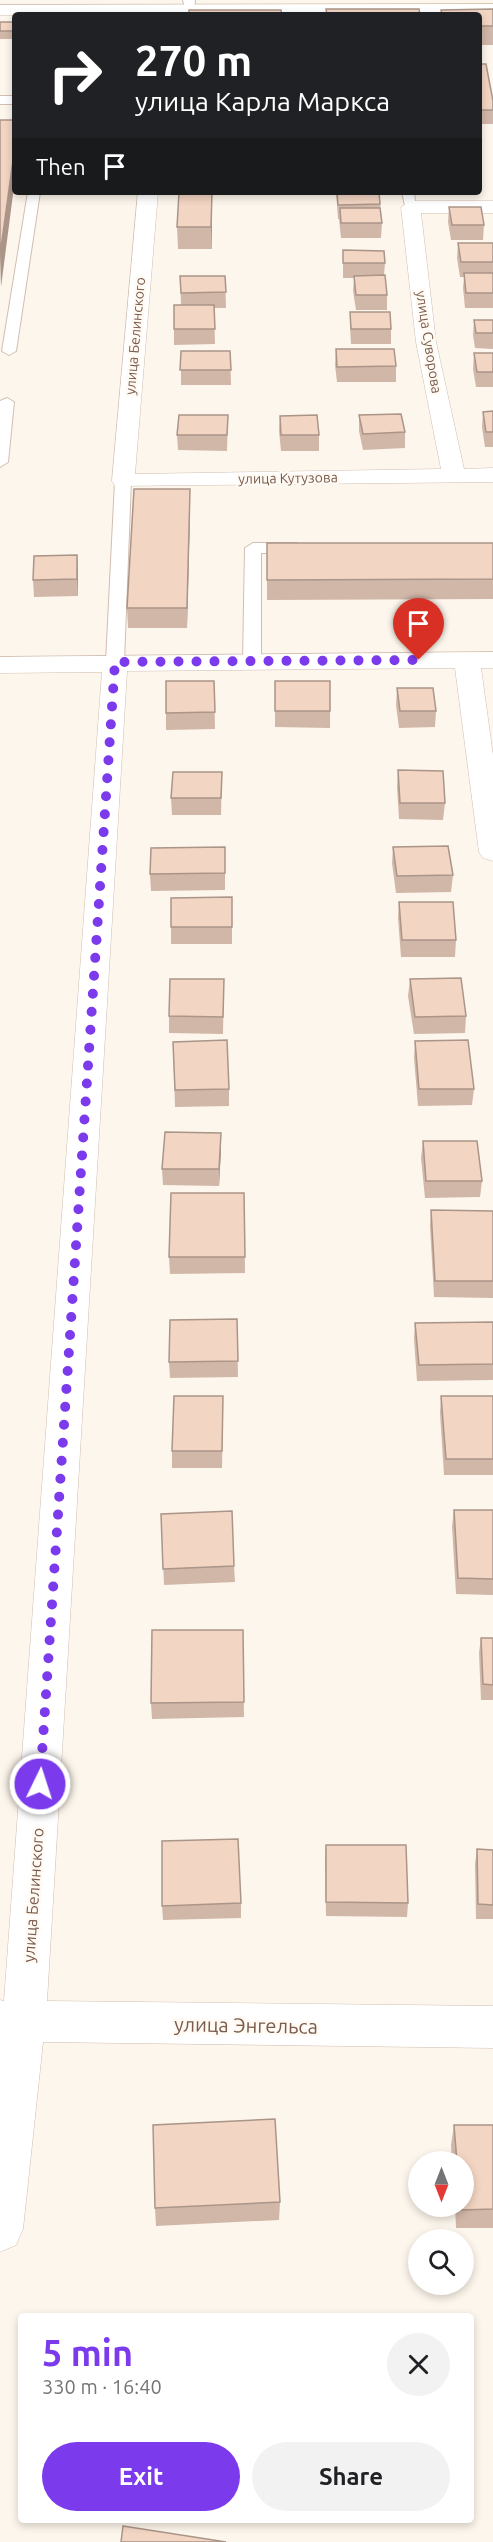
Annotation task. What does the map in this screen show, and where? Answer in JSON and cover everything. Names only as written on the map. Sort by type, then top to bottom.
[{"type":"street","points":[[0,10],[62,12],[101,5],[155,12]]},
{"type":"street","points":[[166,12],[190,5],[493,9]]},
{"type":"street","name":"улица Белинского","points":[[123,481],[148,195]]},
{"type":"street","points":[[409,200],[493,207]]},
{"type":"street","name":"улица Суворова","points":[[409,200],[426,342],[454,475]]},
{"type":"street","name":"улица Кутузова","points":[[123,481],[493,475]]},
{"type":"street","points":[[467,660],[493,852]]},
{"type":"street","points":[[0,665],[115,662],[493,660]]},
{"type":"street","name":"улица Белинского","points":[[0,2229],[12,2022],[115,662]]},
{"type":"street","name":"улица Энгельса","points":[[12,2022],[493,2027]]},
{"type":"lane","points":[[9,351],[34,195]]},
{"type":"lane","points":[[0,462],[7,402]]},
{"type":"lane","points":[[115,662],[123,481]]},
{"type":"lane","points":[[252,661],[253,548],[310,548]]},
{"type":"building","points":[[326,9],[419,9],[420,12],[326,12]]},
{"type":"building","points":[[493,9],[493,26],[482,26],[482,12],[441,12],[441,10]]},
{"type":"building","points":[[189,10],[281,10],[281,12],[189,12]]},
{"type":"building","points":[[0,22],[12,22],[12,31],[0,31]]},
{"type":"building","points":[[482,64],[486,64],[493,110],[482,110]]},
{"type":"building","points":[[0,120],[12,120],[12,168],[0,255]]},
{"type":"building","points":[[179,195],[212,195],[211,227],[177,227]]},
{"type":"building","points":[[337,195],[379,195],[380,204],[338,205]]},
{"type":"building","points":[[449,207],[481,207],[484,225],[452,225]]},
{"type":"building","points":[[340,208],[380,208],[382,223],[341,223]]},
{"type":"building","points":[[458,243],[493,243],[493,262],[461,262]]},
{"type":"building","points":[[343,250],[384,251],[385,263],[343,263]]},
{"type":"building","points":[[464,273],[493,273],[493,293],[466,293]]},
{"type":"building","points":[[385,275],[387,295],[356,295],[354,276]]},
{"type":"building","points":[[180,276],[225,276],[226,292],[181,293]]},
{"type":"building","points":[[174,305],[214,305],[215,329],[174,329]]},
{"type":"building","points":[[350,312],[390,312],[391,329],[351,329]]},
{"type":"building","points":[[474,320],[493,320],[493,333],[476,333]]},
{"type":"building","points":[[336,349],[394,349],[396,366],[337,367]]},
{"type":"building","points":[[181,351],[230,351],[231,370],[180,370]]},
{"type":"building","points":[[474,353],[493,353],[493,372],[477,372]]},
{"type":"building","points":[[493,411],[493,432],[486,432],[483,412]]},
{"type":"building","points":[[401,414],[405,432],[363,434],[359,415]]},
{"type":"building","points":[[179,415],[228,415],[227,435],[177,435]]},
{"type":"building","points":[[317,415],[319,435],[281,435],[280,416]]},
{"type":"building","points":[[134,489],[190,489],[187,608],[127,608]]},
{"type":"building","points":[[267,543],[493,543],[493,579],[267,580]]},
{"type":"building","points":[[77,555],[77,579],[33,580],[34,556]]},
{"type":"building","points":[[166,681],[214,681],[215,712],[166,713]]},
{"type":"building","points":[[275,681],[330,681],[330,711],[275,711]]},
{"type":"building","points":[[397,688],[433,688],[436,711],[400,711]]},
{"type":"building","points":[[398,770],[443,771],[445,803],[400,803]]},
{"type":"building","points":[[173,772],[222,772],[221,798],[171,798]]},
{"type":"building","points":[[448,846],[453,875],[397,876],[393,847]]},
{"type":"building","points":[[225,847],[225,873],[150,874],[151,848]]},
{"type":"building","points":[[232,897],[232,927],[171,927],[171,898]]},
{"type":"building","points":[[399,902],[453,902],[456,940],[402,940]]},
{"type":"building","points":[[461,978],[466,1016],[415,1017],[410,979]]},
{"type":"building","points":[[170,979],[224,979],[223,1017],[169,1016]]},
{"type":"building","points":[[227,1040],[229,1089],[175,1090],[173,1042]]},
{"type":"building","points":[[468,1040],[474,1089],[419,1089],[415,1041]]},
{"type":"building","points":[[165,1132],[221,1133],[219,1169],[162,1169]]},
{"type":"building","points":[[423,1141],[477,1141],[482,1181],[426,1181]]},
{"type":"building","points":[[171,1193],[244,1193],[245,1257],[169,1257]]},
{"type":"building","points":[[431,1210],[493,1211],[493,1281],[435,1281]]},
{"type":"building","points":[[237,1319],[238,1361],[169,1362],[170,1320]]},
{"type":"building","points":[[493,1322],[493,1364],[419,1365],[415,1323]]},
{"type":"building","points":[[174,1396],[223,1396],[222,1451],[172,1451]]},
{"type":"building","points":[[441,1396],[493,1396],[493,1459],[446,1459]]},
{"type":"building","points":[[454,1510],[493,1510],[493,1579],[458,1578]]},
{"type":"building","points":[[232,1511],[234,1566],[163,1569],[161,1514]]},
{"type":"building","points":[[152,1630],[243,1630],[244,1702],[151,1703]]},
{"type":"building","points":[[481,1638],[493,1638],[493,1685],[483,1684]]},
{"type":"building","points":[[238,1839],[241,1903],[162,1906],[162,1841]]},
{"type":"building","points":[[326,1845],[406,1845],[408,1903],[326,1902]]},
{"type":"building","points":[[477,1849],[493,1850],[493,1905],[478,1904]]},
{"type":"building","points":[[275,2119],[280,2202],[155,2208],[153,2125]]},
{"type":"building","points":[[454,2125],[493,2125],[493,2209],[474,2210],[474,2151],[456,2151]]},
{"type":"building","points":[[123,2526],[226,2542],[121,2542]]},
{"type":"route","points":[[40,1784],[115,662],[419,660]]}]
